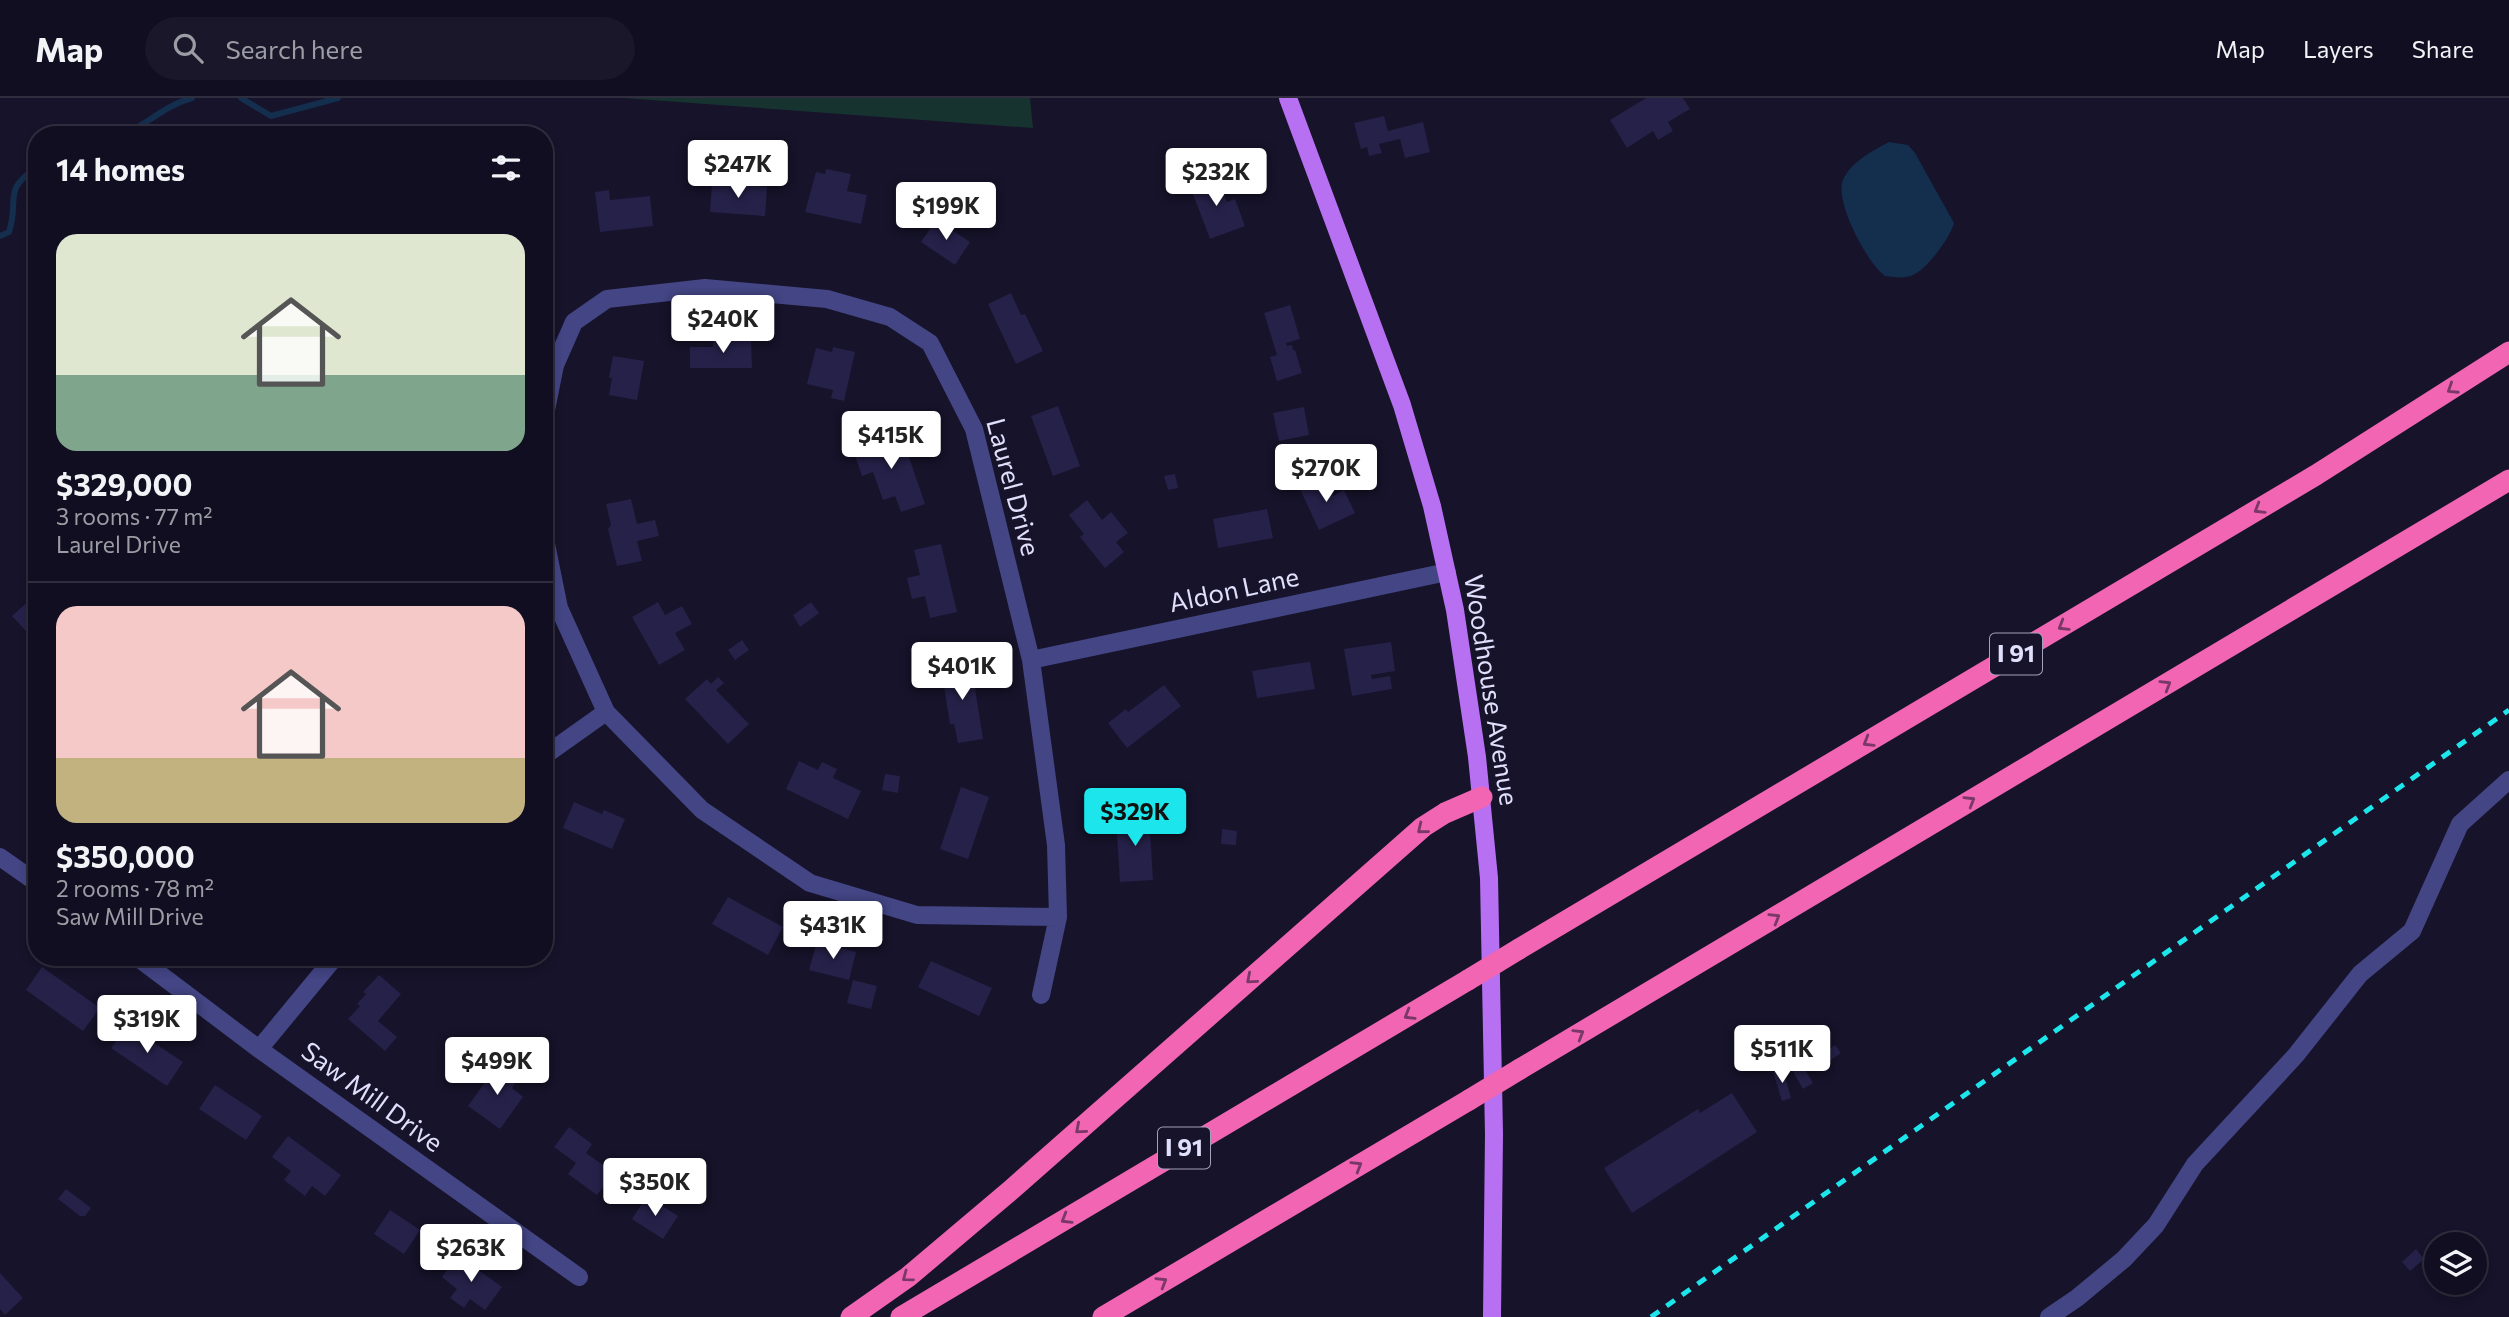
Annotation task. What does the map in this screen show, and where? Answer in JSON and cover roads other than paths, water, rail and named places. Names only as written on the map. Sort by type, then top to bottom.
[{"type":"highway","name":"I 91","points":[[901,1317],[2316,475],[2509,352]]},
{"type":"highway","points":[[1103,1317],[2509,480]]},
{"type":"highway","points":[[851,1317],[908,1277],[1012,1190],[1423,827],[1445,813],[1482,797]]},
{"type":"main road","name":"Woodhouse Avenue","points":[[1288,98],[1402,405],[1426,482],[1447,572],[1466,678],[1482,797],[1492,933],[1492,1317]]},
{"type":"street","name":"Laurel Drive","points":[[553,376],[574,322],[607,299],[705,288],[827,299],[890,317],[930,343],[974,429],[1031,660],[1056,845],[1058,917],[1041,995]]},
{"type":"street","name":"Aldon Lane","points":[[1031,660],[1447,572]]},
{"type":"street","points":[[553,578],[559,608],[606,712],[702,810],[810,883],[917,915],[1058,917]]},
{"type":"street","points":[[553,750],[606,712]]},
{"type":"street","points":[[2049,1317],[2106,1275],[2148,1234],[2195,1164],[2296,1055],[2360,974],[2412,931],[2460,824],[2509,779]]},
{"type":"street","points":[[0,857],[28,877]]},
{"type":"street","name":"Saw Mill Drive","points":[[149,966],[259,1049],[579,1277]]},
{"type":"street","points":[[259,1049],[328,966]]},
{"type":"water","points":[[1889,142],[1908,145],[1915,153],[1954,223],[1931,260],[1918,272],[1906,277],[1885,276],[1878,269],[1854,231],[1841,190],[1843,180],[1851,168]]},
{"type":"waterway","points":[[140,126],[173,105],[192,98]]},
{"type":"waterway","points":[[241,98],[271,116],[338,98]]},
{"type":"waterway","points":[[0,236],[9,232],[15,190],[28,174]]},
{"type":"railway","points":[[1651,1317],[2509,710]]}]
